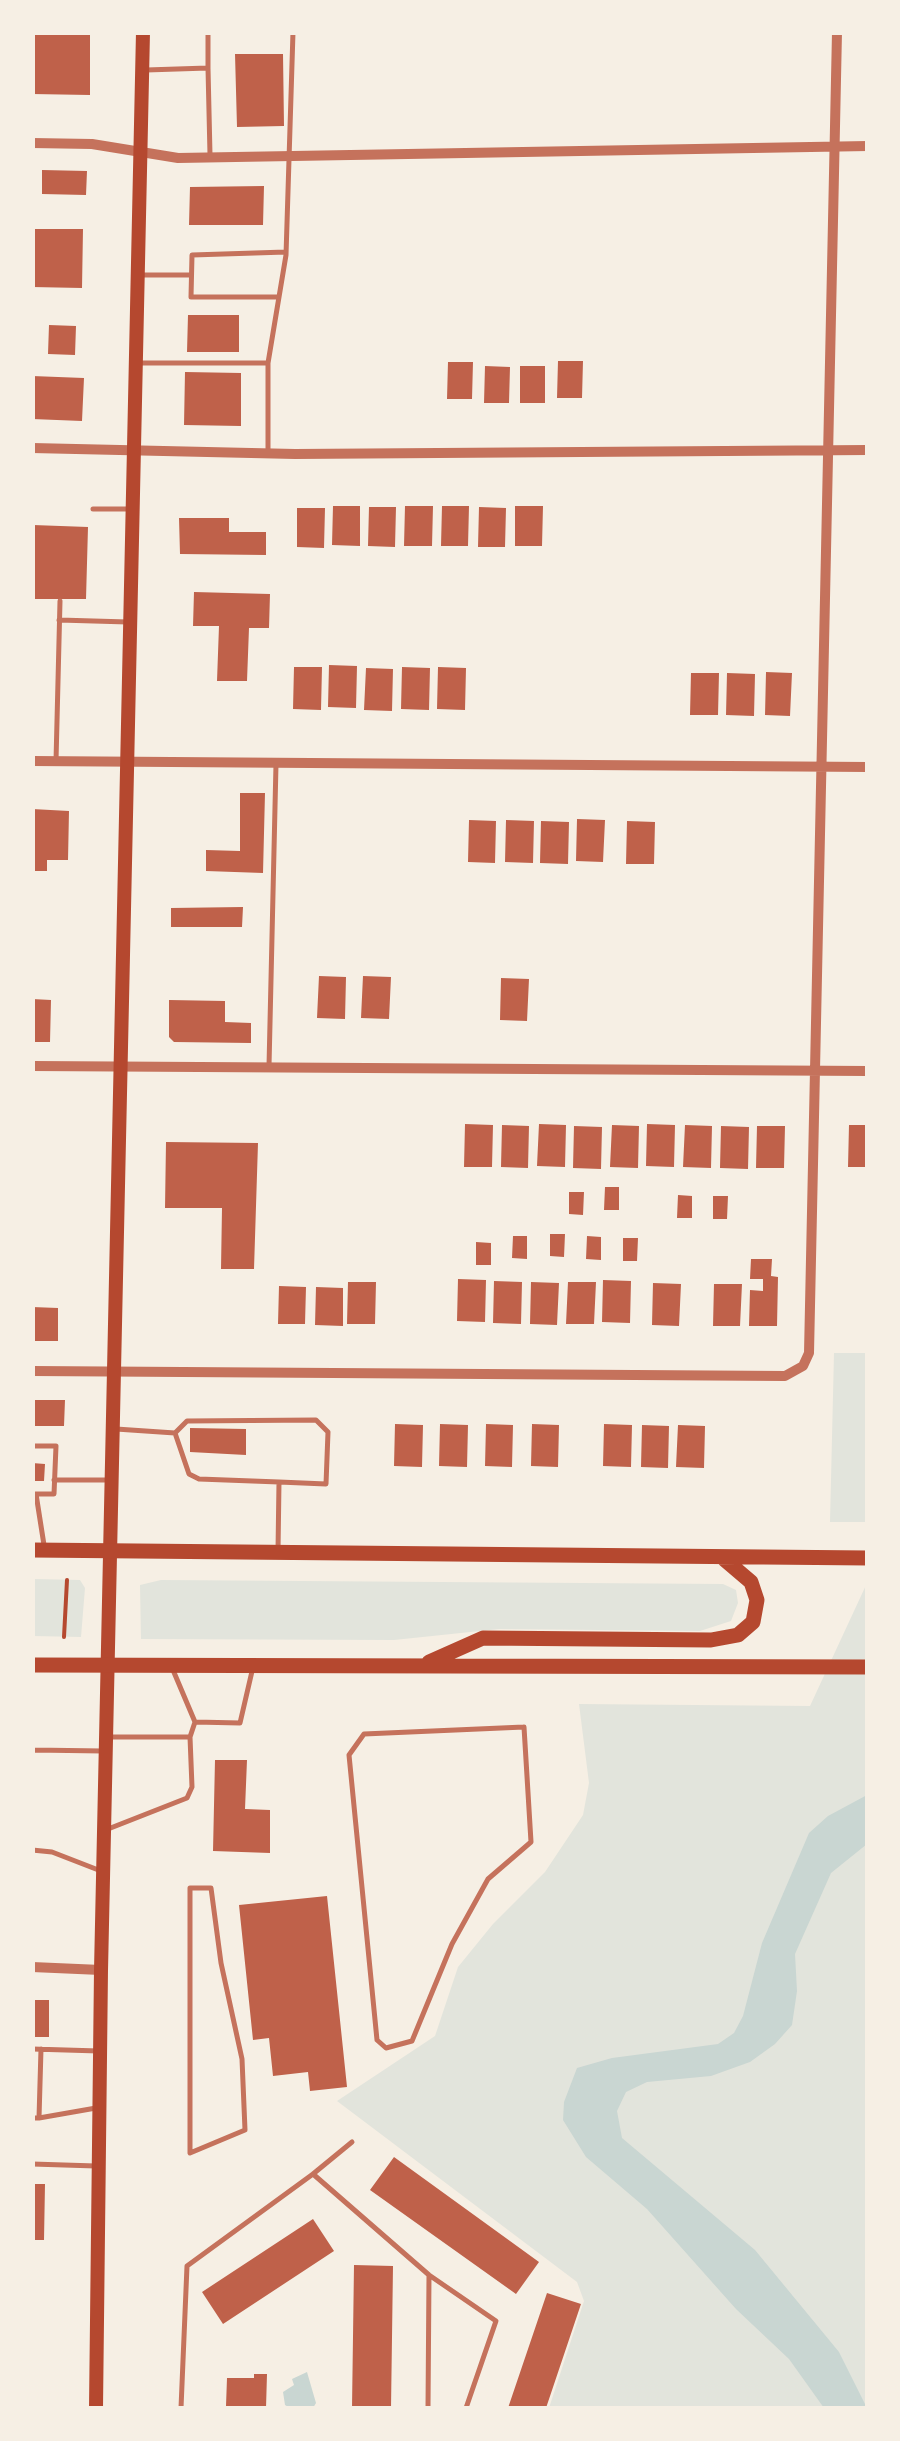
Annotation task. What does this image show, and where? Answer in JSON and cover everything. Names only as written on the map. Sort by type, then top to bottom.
[{"type":"main road","points":[[96,2408],[101,1970],[116,1430],[143,32]]},
{"type":"main road","points":[[39,1550],[868,1558]]},
{"type":"main road","points":[[421,1665],[483,1638],[711,1640],[738,1634],[753,1622],[757,1600],[751,1582],[724,1559]]},
{"type":"main road","points":[[32,1665],[868,1667]]},
{"type":"street","points":[[32,1371],[786,1376],[798,1370],[809,1353],[837,32]]},
{"type":"street","points":[[32,143],[141,150],[178,158],[868,146]]},
{"type":"street","points":[[32,448],[268,454],[868,450]]},
{"type":"street","points":[[32,760],[868,767]]},
{"type":"street","points":[[32,1066],[868,1071]]},
{"type":"street","points":[[32,1967],[101,1970]]},
{"type":"lane","points":[[208,32],[210,158]]},
{"type":"lane","points":[[268,454],[268,363],[286,252],[292,155],[293,32]]},
{"type":"lane","points":[[142,70],[208,68]]},
{"type":"lane","points":[[279,296],[191,297],[192,255],[286,252]]},
{"type":"lane","points":[[138,275],[191,276]]},
{"type":"lane","points":[[136,363],[268,363]]},
{"type":"lane","points":[[93,509],[133,510]]},
{"type":"lane","points":[[56,761],[60,601]]},
{"type":"lane","points":[[59,620],[130,622]]},
{"type":"lane","points":[[269,1068],[276,764]]},
{"type":"lane","points":[[116,1430],[175,1433],[187,1421],[316,1420],[328,1432],[326,1484],[199,1479],[189,1474],[175,1433]]},
{"type":"lane","points":[[32,1446],[56,1446],[54,1494],[34,1494],[39,1550]]},
{"type":"lane","points":[[54,1480],[112,1480]]},
{"type":"lane","points":[[278,1553],[279,1482]]},
{"type":"lane","points":[[105,1830],[187,1798],[192,1788],[190,1737],[195,1722],[171,1664]]},
{"type":"lane","points":[[195,1722],[240,1723],[254,1664]]},
{"type":"lane","points":[[524,1727],[531,1842],[488,1880],[452,1944],[412,2041],[386,2048],[377,2040],[349,1756],[364,1734],[524,1727]]},
{"type":"lane","points":[[32,1770],[33,1750],[190,1737]]},
{"type":"lane","points":[[32,1850],[52,1852],[104,1872]]},
{"type":"lane","points":[[190,1888],[211,1888],[221,1963],[242,2058],[245,2130],[190,2152],[190,1888]]},
{"type":"lane","points":[[32,2048],[100,2051]]},
{"type":"lane","points":[[41,2049],[36,2118],[100,2108]]},
{"type":"lane","points":[[181,2408],[187,2266],[352,2142]]},
{"type":"lane","points":[[32,2164],[99,2166]]},
{"type":"lane","points":[[314,2174],[429,2276],[496,2320],[466,2408]]},
{"type":"lane","points":[[428,2408],[429,2276]]},
{"type":"path","points":[[64,1636],[67,1580]]},
{"type":"shaded area","points":[[834,1353],[867,1353],[867,1522],[830,1522]]},
{"type":"shaded area","points":[[33,1579],[80,1580],[85,1588],[81,1637],[33,1636]]},
{"type":"shaded area","points":[[161,1580],[723,1584],[736,1590],[738,1603],[731,1621],[700,1631],[499,1629],[394,1640],[141,1639],[140,1585]]},
{"type":"shaded area","points":[[867,1583],[867,2408],[549,2408],[584,2301],[577,2282],[337,2101],[435,2036],[458,1967],[493,1924],[545,1872],[583,1815],[589,1783],[579,1704],[810,1706]]},
{"type":"shaded area","points":[[867,1795],[867,1844],[831,1873],[795,1954],[797,1991],[792,2025],[775,2044],[750,2062],[711,2076],[647,2082],[626,2092],[617,2111],[622,2138],[755,2250],[839,2352],[867,2408],[824,2408],[789,2359],[736,2309],[647,2209],[586,2157],[563,2120],[564,2102],[577,2068],[612,2058],[718,2044],[734,2033],[743,2016],[762,1943],[809,1833],[828,1816]]},
{"type":"shaded area","points":[[307,2372],[316,2403],[313,2408],[290,2408],[285,2405],[283,2392],[294,2385],[292,2379]]},
{"type":"building","points":[[32,32],[90,32],[90,95],[32,94]]},
{"type":"building","points":[[235,54],[283,54],[284,126],[237,127]]},
{"type":"building","points":[[42,170],[87,171],[86,195],[42,194]]},
{"type":"building","points":[[264,186],[263,225],[189,225],[190,187]]},
{"type":"building","points":[[32,229],[83,229],[82,288],[32,287]]},
{"type":"building","points":[[188,315],[239,315],[239,352],[187,352]]},
{"type":"building","points":[[49,325],[76,326],[75,355],[48,354]]},
{"type":"building","points":[[558,361],[583,361],[582,398],[557,398]]},
{"type":"building","points":[[448,362],[473,362],[472,399],[447,399]]},
{"type":"building","points":[[485,366],[510,367],[509,403],[484,403]]},
{"type":"building","points":[[520,366],[545,366],[545,403],[520,403]]},
{"type":"building","points":[[185,372],[241,373],[241,426],[184,425]]},
{"type":"building","points":[[32,376],[84,378],[82,421],[32,419]]},
{"type":"building","points":[[333,506],[360,506],[360,546],[332,545]]},
{"type":"building","points":[[405,506],[433,506],[432,546],[404,546]]},
{"type":"building","points":[[442,506],[469,506],[468,546],[441,546]]},
{"type":"building","points":[[515,506],[543,506],[542,546],[515,546]]},
{"type":"building","points":[[369,507],[396,507],[395,547],[368,546]]},
{"type":"building","points":[[479,507],[506,508],[505,547],[478,547]]},
{"type":"building","points":[[297,508],[325,508],[324,548],[297,547]]},
{"type":"building","points":[[179,518],[229,518],[229,532],[266,532],[266,555],[180,554]]},
{"type":"building","points":[[33,525],[88,527],[86,599],[32,599]]},
{"type":"building","points":[[194,592],[270,594],[269,628],[249,628],[247,681],[217,681],[219,626],[193,626]]},
{"type":"building","points":[[329,665],[357,666],[356,708],[328,707]]},
{"type":"building","points":[[294,667],[322,667],[321,710],[293,709]]},
{"type":"building","points":[[402,667],[430,668],[429,710],[401,709]]},
{"type":"building","points":[[438,667],[466,668],[465,710],[437,709]]},
{"type":"building","points":[[366,668],[393,669],[392,711],[364,710]]},
{"type":"building","points":[[766,672],[792,673],[790,716],[765,715]]},
{"type":"building","points":[[691,673],[719,673],[718,715],[690,715]]},
{"type":"building","points":[[727,673],[755,674],[754,716],[726,715]]},
{"type":"building","points":[[240,793],[265,793],[263,873],[206,871],[206,850],[240,851]]},
{"type":"building","points":[[32,809],[69,811],[68,860],[47,860],[47,871],[32,871]]},
{"type":"building","points":[[577,819],[605,820],[603,862],[576,861]]},
{"type":"building","points":[[469,820],[496,821],[495,863],[468,862]]},
{"type":"building","points":[[506,820],[534,821],[533,863],[505,862]]},
{"type":"building","points":[[541,821],[569,822],[568,864],[540,863]]},
{"type":"building","points":[[627,821],[655,822],[654,864],[626,864]]},
{"type":"building","points":[[243,907],[242,927],[171,927],[171,908]]},
{"type":"building","points":[[319,976],[346,977],[345,1019],[317,1018]]},
{"type":"building","points":[[363,976],[391,977],[389,1019],[361,1018]]},
{"type":"building","points":[[501,978],[529,979],[527,1021],[500,1020]]},
{"type":"building","points":[[32,999],[51,1000],[50,1042],[32,1042]]},
{"type":"building","points":[[169,1000],[225,1001],[225,1022],[251,1023],[251,1043],[174,1042],[169,1037]]},
{"type":"building","points":[[465,1124],[493,1125],[492,1167],[464,1167]]},
{"type":"building","points":[[539,1124],[566,1125],[565,1167],[537,1166]]},
{"type":"building","points":[[647,1124],[675,1125],[674,1167],[646,1166]]},
{"type":"building","points":[[502,1125],[529,1126],[528,1168],[501,1167]]},
{"type":"building","points":[[612,1125],[639,1126],[638,1168],[610,1167]]},
{"type":"building","points":[[685,1125],[712,1126],[711,1168],[683,1167]]},
{"type":"building","points":[[849,1125],[868,1125],[868,1167],[848,1167]]},
{"type":"building","points":[[574,1126],[602,1127],[601,1169],[573,1168]]},
{"type":"building","points":[[721,1126],[749,1127],[748,1169],[720,1168]]},
{"type":"building","points":[[757,1126],[785,1126],[784,1168],[756,1168]]},
{"type":"building","points":[[166,1142],[258,1143],[254,1269],[221,1269],[222,1208],[165,1208]]},
{"type":"building","points":[[605,1187],[619,1187],[619,1210],[604,1210]]},
{"type":"building","points":[[569,1192],[584,1192],[583,1215],[569,1214]]},
{"type":"building","points":[[678,1195],[692,1196],[692,1218],[677,1218]]},
{"type":"building","points":[[713,1196],[728,1196],[727,1219],[713,1219]]},
{"type":"building","points":[[550,1234],[565,1234],[564,1257],[550,1256]]},
{"type":"building","points":[[513,1236],[527,1236],[527,1259],[512,1258]]},
{"type":"building","points":[[587,1236],[601,1237],[601,1260],[586,1259]]},
{"type":"building","points":[[623,1238],[638,1238],[637,1261],[623,1261]]},
{"type":"building","points":[[476,1242],[491,1243],[491,1265],[476,1265]]},
{"type":"building","points":[[751,1259],[772,1259],[771,1276],[778,1277],[777,1326],[749,1326],[750,1290],[763,1291],[763,1279],[750,1279]]},
{"type":"building","points":[[458,1279],[486,1280],[485,1322],[457,1321]]},
{"type":"building","points":[[603,1280],[631,1281],[630,1323],[602,1322]]},
{"type":"building","points":[[494,1281],[522,1282],[521,1324],[493,1323]]},
{"type":"building","points":[[348,1282],[376,1282],[375,1324],[347,1324]]},
{"type":"building","points":[[531,1282],[559,1283],[557,1325],[530,1324]]},
{"type":"building","points":[[568,1282],[596,1282],[594,1324],[566,1324]]},
{"type":"building","points":[[653,1283],[681,1284],[679,1326],[652,1325]]},
{"type":"building","points":[[714,1284],[742,1284],[740,1326],[713,1326]]},
{"type":"building","points":[[279,1286],[306,1287],[305,1324],[278,1324]]},
{"type":"building","points":[[316,1287],[343,1288],[343,1326],[315,1325]]},
{"type":"building","points":[[32,1307],[58,1308],[58,1341],[32,1341]]},
{"type":"building","points":[[32,1400],[65,1400],[64,1426],[32,1426]]},
{"type":"building","points":[[395,1424],[423,1425],[422,1467],[394,1466]]},
{"type":"building","points":[[440,1424],[468,1425],[467,1467],[439,1466]]},
{"type":"building","points":[[486,1424],[513,1425],[512,1467],[485,1466]]},
{"type":"building","points":[[532,1424],[559,1425],[558,1467],[531,1466]]},
{"type":"building","points":[[604,1424],[632,1425],[631,1467],[603,1466]]},
{"type":"building","points":[[642,1425],[669,1426],[668,1468],[641,1467]]},
{"type":"building","points":[[678,1425],[705,1426],[704,1468],[676,1467]]},
{"type":"building","points":[[190,1428],[246,1429],[246,1455],[190,1452]]},
{"type":"building","points":[[32,1463],[45,1464],[44,1481],[32,1481]]},
{"type":"building","points":[[215,1760],[247,1760],[245,1809],[270,1810],[270,1853],[213,1851]]},
{"type":"building","points":[[327,1896],[347,2087],[310,2091],[308,2072],[273,2076],[269,2038],[253,2040],[239,1905]]},
{"type":"building","points":[[32,2000],[49,2000],[49,2037],[32,2037]]},
{"type":"building","points":[[394,2157],[539,2262],[516,2294],[370,2190]]},
{"type":"building","points":[[32,2184],[45,2184],[44,2240],[32,2240]]},
{"type":"building","points":[[313,2219],[334,2251],[223,2324],[202,2292]]},
{"type":"building","points":[[354,2265],[393,2266],[391,2408],[352,2408]]},
{"type":"building","points":[[547,2293],[581,2304],[546,2408],[508,2408]]},
{"type":"building","points":[[254,2374],[267,2374],[266,2408],[226,2406],[227,2378],[254,2378]]}]
